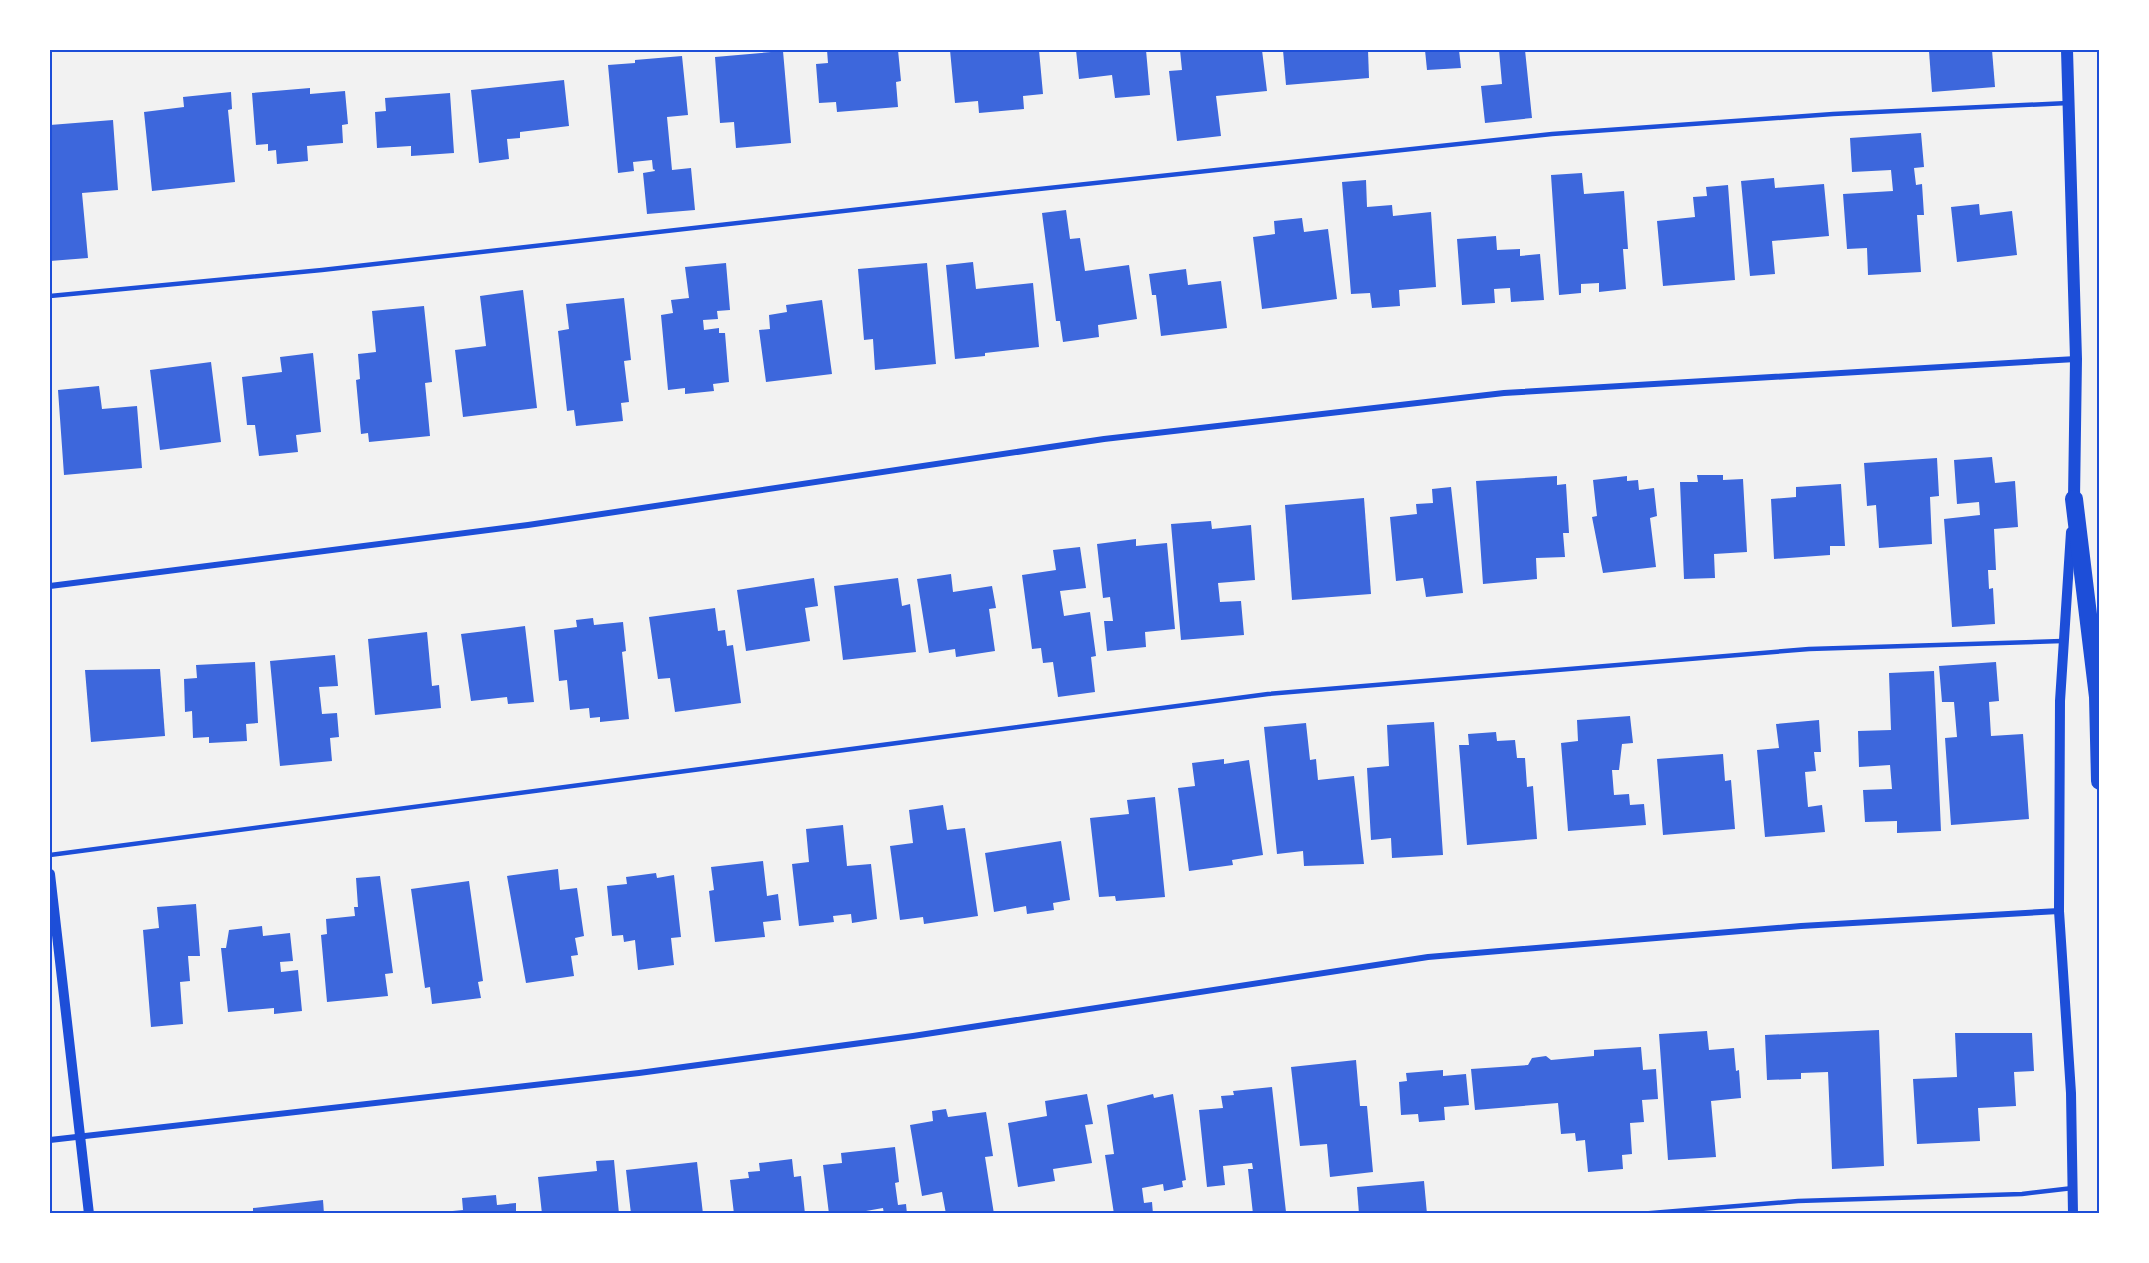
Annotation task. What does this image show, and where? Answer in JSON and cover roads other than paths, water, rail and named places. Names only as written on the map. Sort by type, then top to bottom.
[{"type":"highway","points":[[2074,499],[2098,697],[2100,781]]},
{"type":"main road","points":[[2067,50],[2076,359],[2074,499]]},
{"type":"street","points":[[50,586],[528,525],[1104,439],[1504,393],[2076,359]]},
{"type":"street","points":[[2073,1214],[2071,1093],[2059,911],[2060,701],[2074,499]]},
{"type":"street","points":[[50,874],[89,1214]]},
{"type":"street","points":[[50,1140],[673,1069],[913,1036],[1428,957],[1801,926],[2059,911]]},
{"type":"lane","points":[[50,296],[322,270],[1011,192],[1552,134],[1833,114],[2068,103]]},
{"type":"lane","points":[[50,855],[1268,694],[1809,649],[2064,641]]},
{"type":"lane","points":[[1638,1214],[1798,1201],[2022,1194],[2073,1188]]}]
